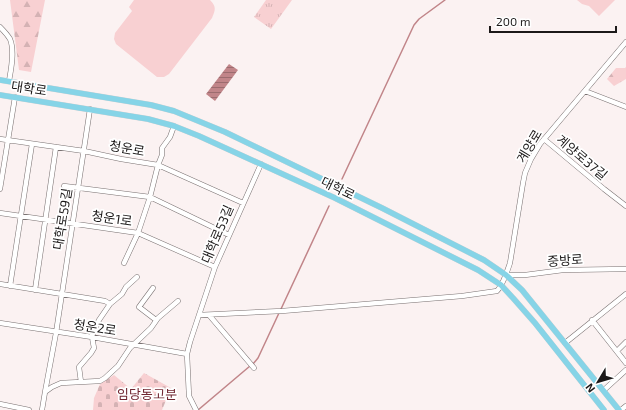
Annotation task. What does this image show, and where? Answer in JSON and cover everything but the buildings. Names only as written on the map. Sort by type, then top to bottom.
[{"type":"main road","points":[[0,80],[151,105],[174,111],[225,132],[382,208],[484,260],[506,275],[522,290],[620,410]]},
{"type":"main road","name":"대학로","points":[[0,95],[148,119],[174,126],[335,198],[478,270],[501,285],[514,298],[604,410]]},
{"type":"street","points":[[0,27],[6,33],[12,47],[9,81]]},
{"type":"street","name":"계양로","points":[[501,285],[510,263],[525,173],[531,159],[544,139],[626,42]]},
{"type":"street","points":[[585,90],[626,107]]},
{"type":"street","points":[[0,189],[1,174],[15,97]]},
{"type":"street","name":"대학로59길","points":[[42,410],[56,333],[90,109]]},
{"type":"street","points":[[124,263],[138,233],[150,197],[162,155],[162,148],[170,137],[174,126]]},
{"type":"street","name":"청운로","points":[[0,139],[158,165],[243,203]]},
{"type":"street","name":"계양로37길","points":[[544,139],[626,206]]},
{"type":"street","points":[[10,286],[32,144]]},
{"type":"street","points":[[35,290],[56,147]]},
{"type":"street","name":"대학로53길","points":[[195,409],[189,396],[187,354],[190,342],[215,267],[260,164]]},
{"type":"street","points":[[64,186],[150,197],[229,235]]},
{"type":"street","name":"청운1로","points":[[0,213],[138,233],[215,267]]},
{"type":"street","name":"중방로","points":[[506,275],[525,275],[563,270],[626,269]]},
{"type":"street","points":[[81,382],[79,367],[94,348],[92,337],[99,320],[110,304],[122,294],[126,287],[137,277]]},
{"type":"street","points":[[0,284],[105,301],[110,304]]},
{"type":"street","points":[[199,315],[276,310],[282,311],[462,296],[494,292],[500,288],[501,285]]},
{"type":"street","points":[[153,288],[139,307],[156,320]]},
{"type":"street","points":[[565,342],[626,294]]},
{"type":"street","points":[[45,392],[61,383],[100,381],[105,378],[118,366],[134,344],[156,320],[178,301]]},
{"type":"street","points":[[209,315],[254,368]]},
{"type":"street","points":[[592,320],[626,363]]},
{"type":"street","name":"청운2로","points":[[0,324],[92,337],[187,354]]},
{"type":"street","points":[[617,351],[626,342]]},
{"type":"street","points":[[604,390],[626,370]]},
{"type":"street","points":[[0,404],[29,410]]},
{"type":"street","points":[[620,410],[626,406]]},
{"type":"green space","points":[[10,0],[45,0],[31,72],[19,70]]},
{"type":"green space","points":[[134,0],[210,0],[214,7],[215,11],[212,18],[169,74],[164,77],[157,77],[116,44],[114,39],[115,33],[132,11],[129,7]]},
{"type":"green space","points":[[266,0],[292,0],[271,29],[254,17]]},
{"type":"green space","points":[[577,0],[615,0],[599,16],[589,6],[582,4]]},
{"type":"green space","points":[[626,67],[626,79],[614,86],[607,79],[616,68]]},
{"type":"green space","name":"임당동고분","points":[[144,373],[171,388],[162,410],[93,410],[94,398],[100,384],[114,375],[131,389]]},
{"type":"shaded area","points":[[229,64],[238,70],[215,101],[206,94]]},
{"type":"waterway","points":[[342,179],[414,25],[419,19],[445,0]]},
{"type":"waterway","points":[[281,309],[329,206]]},
{"type":"waterway","points":[[253,364],[258,358],[279,313]]},
{"type":"waterway","points":[[198,410],[250,366]]}]
